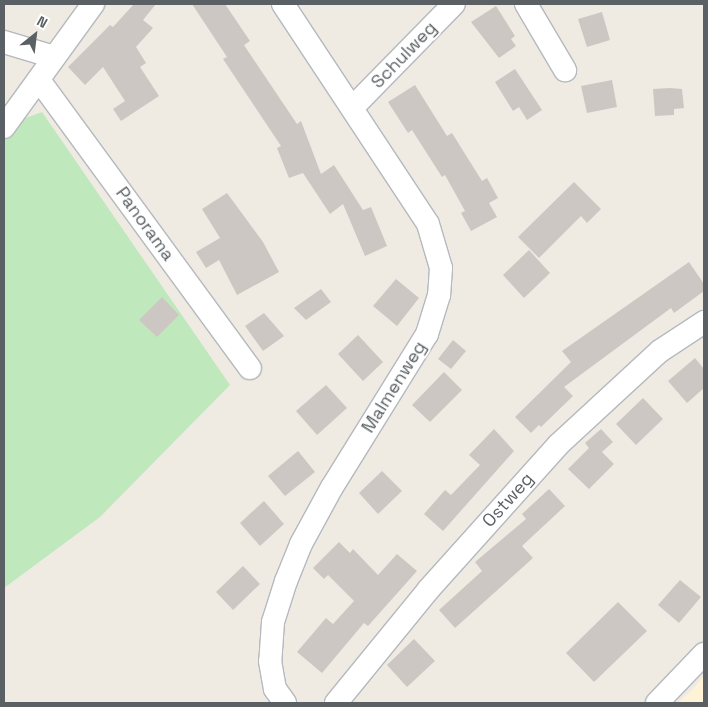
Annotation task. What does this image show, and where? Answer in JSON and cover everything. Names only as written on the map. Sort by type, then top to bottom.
[{"type":"street","points":[[4,127],[93,4]]},
{"type":"street","name":"Malmenweg","points":[[283,4],[353,107],[428,224],[441,268],[439,295],[427,334],[332,487],[301,544],[286,581],[273,622],[270,661],[275,689],[285,703]]},
{"type":"street","name":"Schulweg","points":[[353,107],[454,4]]},
{"type":"street","points":[[526,4],[565,70]]},
{"type":"street","points":[[4,42],[54,57]]},
{"type":"street","name":"Panorama","points":[[39,80],[250,368]]},
{"type":"street","name":"Ostweg","points":[[336,703],[429,589],[558,445],[660,351],[704,322]]},
{"type":"street","points":[[657,703],[704,654]]},
{"type":"shaded area","points":[[704,676],[704,703],[678,703],[694,688]]},
{"type":"green space","points":[[42,112],[230,385],[100,517],[4,588],[4,126]]},
{"type":"building","points":[[134,4],[156,4],[143,20],[153,28],[136,47],[146,63],[140,67],[159,96],[121,121],[113,109],[125,101],[103,67],[85,85],[68,67],[110,25],[113,27]]},
{"type":"building","points":[[192,4],[225,4],[250,41],[244,45],[297,124],[301,121],[321,174],[334,165],[363,210],[371,207],[387,246],[365,256],[343,204],[330,214],[303,173],[289,178],[277,148],[281,146],[223,59],[227,57]]},
{"type":"building","points":[[496,6],[515,36],[511,39],[516,46],[499,58],[471,22]]},
{"type":"building","points":[[602,12],[610,40],[587,47],[578,19]]},
{"type":"building","points":[[515,69],[542,110],[527,120],[519,107],[513,111],[495,82]]},
{"type":"building","points":[[612,80],[617,107],[587,113],[581,86]]},
{"type":"building","points":[[415,85],[447,136],[452,133],[482,181],[487,178],[498,198],[489,203],[497,217],[471,231],[461,213],[465,211],[445,175],[442,177],[412,130],[408,133],[388,102]]},
{"type":"building","points":[[653,89],[682,89],[684,108],[674,109],[674,115],[655,116]]},
{"type":"building","points":[[574,182],[601,209],[587,223],[581,216],[539,258],[518,237]]},
{"type":"building","points":[[227,193],[263,242],[279,272],[237,295],[219,260],[206,268],[196,252],[220,238],[202,209]]},
{"type":"building","points":[[529,250],[550,273],[524,298],[503,275]]},
{"type":"building","points":[[689,262],[704,284],[704,291],[674,313],[671,308],[564,387],[573,396],[541,427],[539,425],[531,433],[515,417],[571,362],[562,351]]},
{"type":"building","points":[[396,279],[419,298],[397,326],[373,306]]},
{"type":"building","points":[[321,289],[331,302],[306,320],[294,308]]},
{"type":"building","points":[[162,297],[179,315],[157,337],[139,320]]},
{"type":"building","points":[[264,313],[284,336],[263,351],[245,326]]},
{"type":"building","points":[[358,335],[383,362],[363,381],[338,354]]},
{"type":"building","points":[[453,340],[466,351],[451,369],[438,359]]},
{"type":"building","points":[[695,358],[704,369],[704,388],[687,403],[668,381]]},
{"type":"building","points":[[444,372],[462,390],[430,422],[412,405]]},
{"type":"building","points":[[326,385],[347,408],[317,435],[296,411]]},
{"type":"building","points":[[643,398],[663,419],[636,445],[616,424]]},
{"type":"building","points":[[494,429],[514,451],[443,531],[424,514],[445,490],[451,495],[480,465],[469,455]]},
{"type":"building","points":[[601,429],[613,442],[602,452],[614,464],[589,489],[568,469],[589,448],[585,443]]},
{"type":"building","points":[[298,451],[315,472],[285,496],[268,476]]},
{"type":"building","points":[[382,471],[402,491],[378,514],[359,493]]},
{"type":"building","points":[[549,489],[565,506],[522,546],[533,558],[455,628],[439,610],[482,571],[475,562],[526,519],[522,514]]},
{"type":"building","points":[[264,501],[284,524],[260,546],[240,523]]},
{"type":"building","points":[[339,542],[350,553],[353,549],[378,575],[397,554],[417,571],[368,626],[364,623],[322,673],[297,652],[326,618],[333,624],[354,601],[328,575],[324,579],[313,568]]},
{"type":"building","points":[[243,566],[260,584],[233,610],[216,592]]},
{"type":"building","points":[[680,580],[701,597],[679,623],[658,605]]},
{"type":"building","points":[[618,602],[647,631],[594,682],[566,653]]},
{"type":"building","points":[[414,639],[435,661],[407,687],[387,665]]}]
